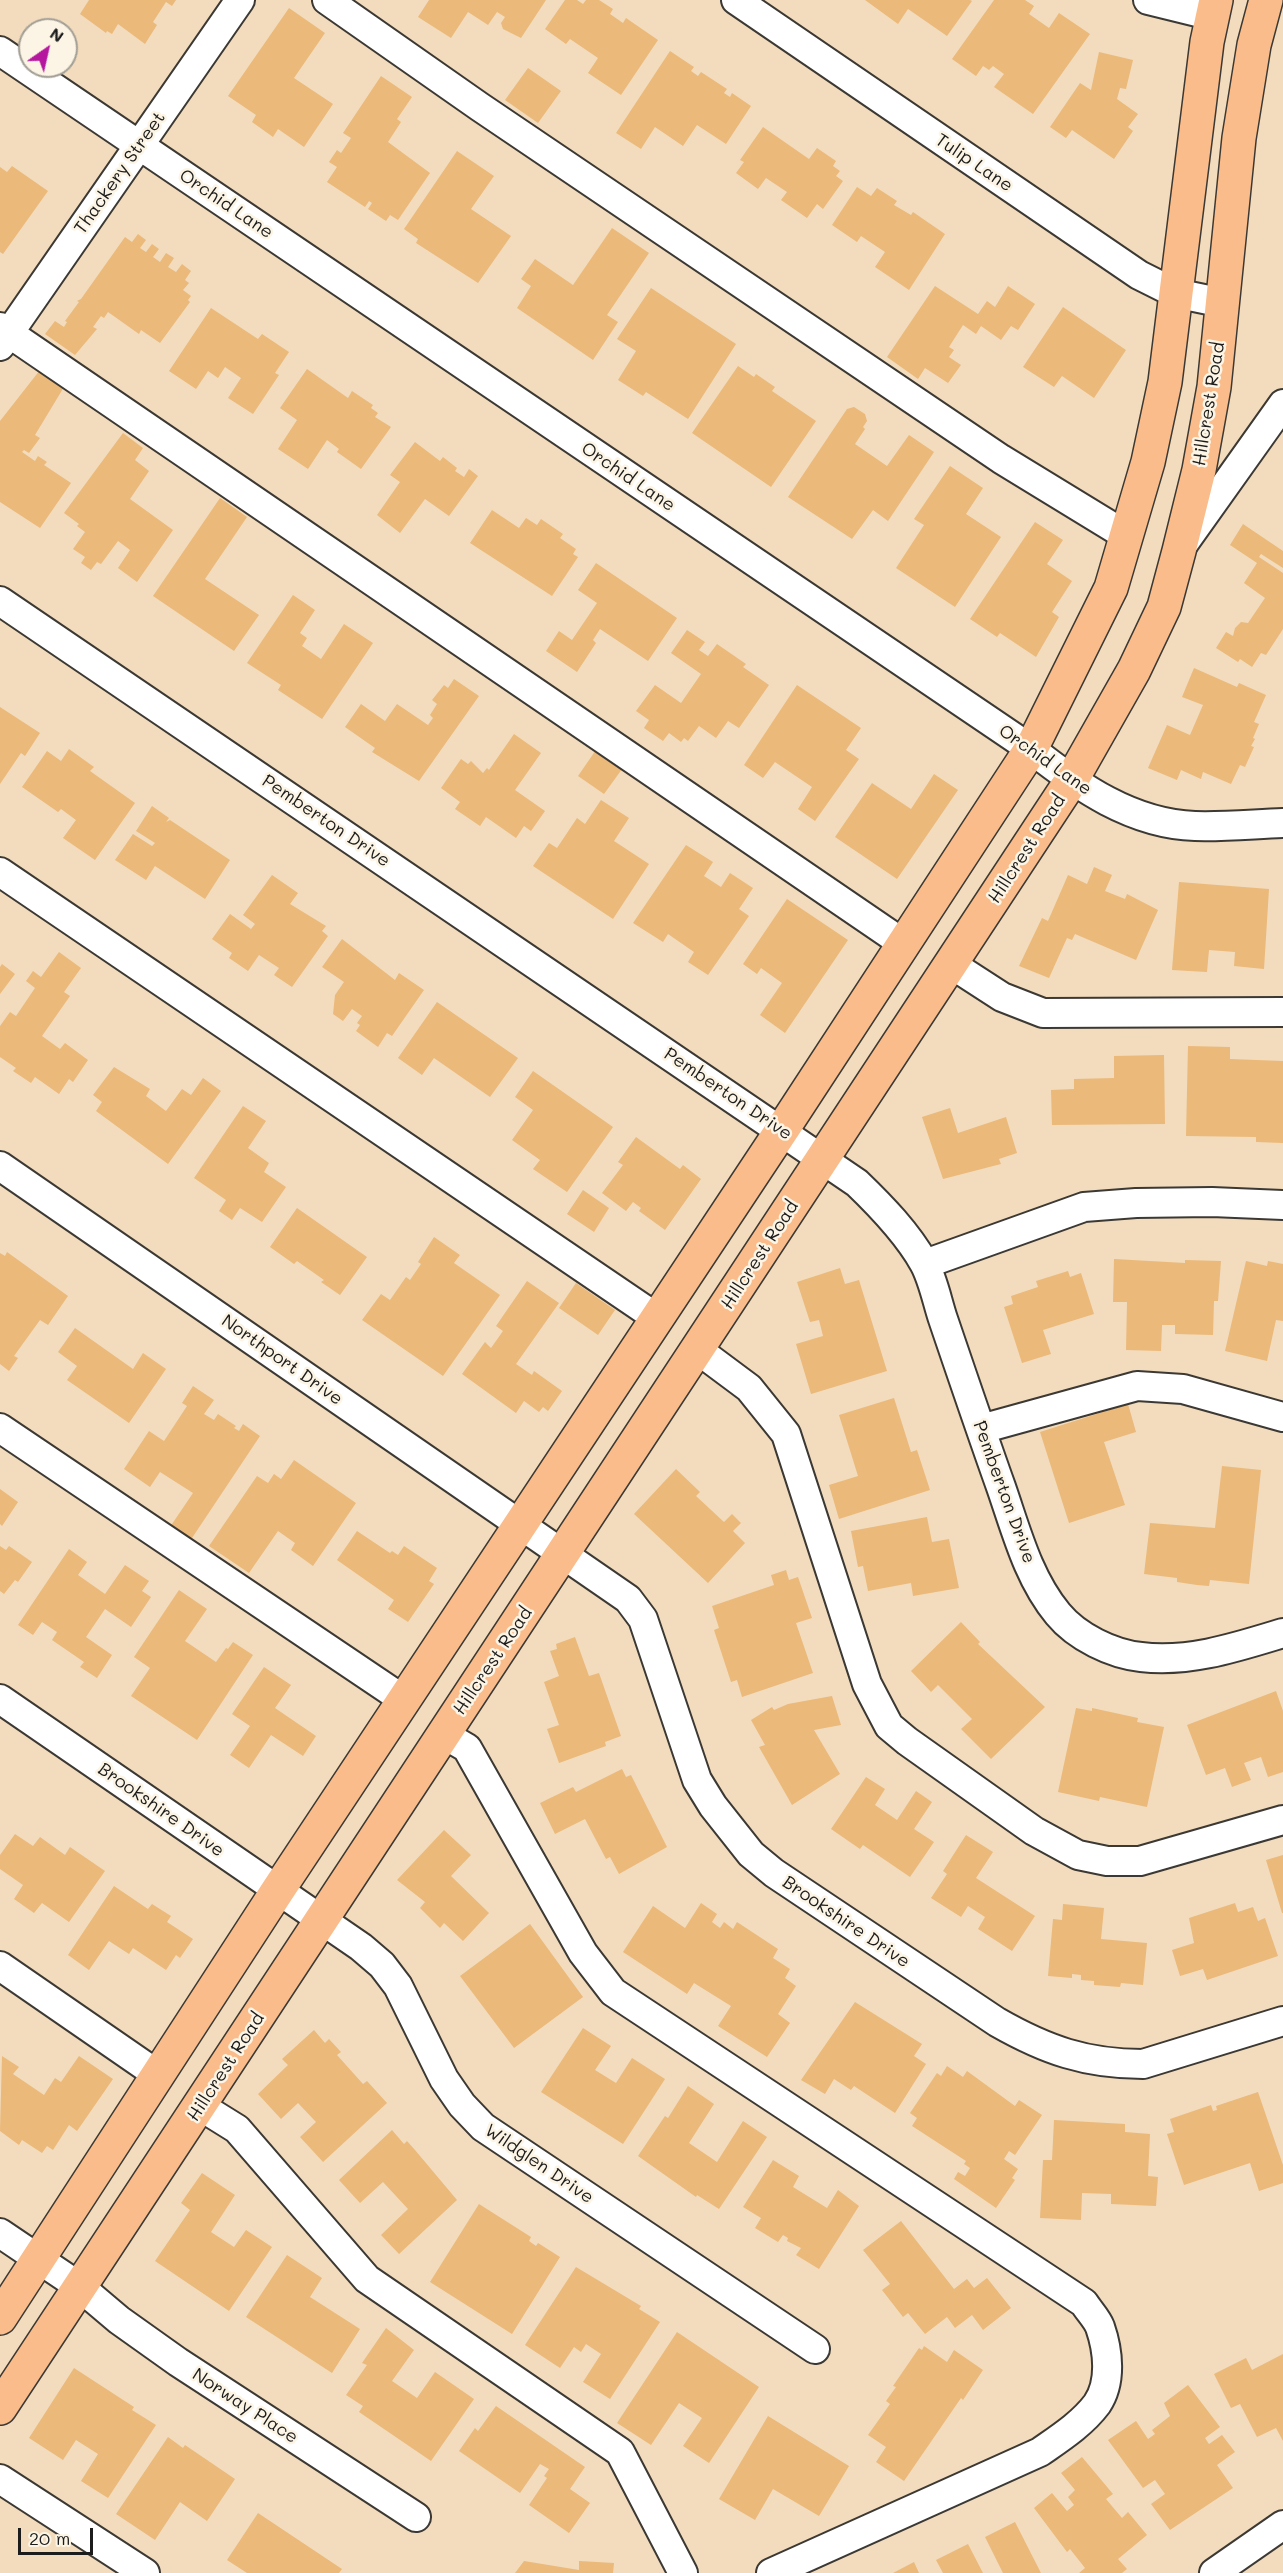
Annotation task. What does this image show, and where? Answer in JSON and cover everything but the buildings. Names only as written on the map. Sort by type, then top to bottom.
[{"type":"main road","name":"Hillcrest Road","points":[[0,2408],[1071,781],[1134,670],[1164,607],[1199,470],[1214,387],[1239,138],[1254,45],[1266,0]]},
{"type":"main road","points":[[0,2318],[278,1890],[782,1130],[1031,749],[1111,588],[1148,462],[1165,382],[1207,42],[1215,8]]},
{"type":"street","name":"Thackery Street","points":[[3,335],[140,146],[240,0]]},
{"type":"street","points":[[327,0],[991,452],[1127,536]]},
{"type":"street","name":"Tulip Lane","points":[[736,0],[1139,275],[1175,293],[1223,303]]},
{"type":"street","points":[[1148,0],[1215,8]]},
{"type":"street","name":"Orchid Lane","points":[[0,51],[1031,749],[1071,781],[1112,804],[1156,820],[1194,826],[1283,823]]},
{"type":"street","points":[[3,335],[904,944]]},
{"type":"street","points":[[1179,551],[1283,404]]},
{"type":"street","name":"Pemberton Drive","points":[[0,601],[857,1183],[887,1213],[925,1264],[1022,1550],[1037,1583],[1059,1617],[1097,1644],[1141,1657],[1196,1656],[1234,1648],[1283,1633]]},
{"type":"street","points":[[0,872],[657,1318]]},
{"type":"street","points":[[951,964],[1002,996],[1043,1013],[1283,1012]]},
{"type":"street","name":"Northport Drive","points":[[0,1166],[563,1554]]},
{"type":"street","points":[[925,1264],[1084,1207],[1136,1203],[1212,1202],[1283,1205]]},
{"type":"street","points":[[698,1350],[749,1388],[786,1434],[867,1684],[889,1726],[907,1741],[1034,1831],[1078,1855],[1107,1861],[1140,1861],[1283,1820]]},
{"type":"street","points":[[981,1429],[1137,1386],[1183,1389],[1283,1417]]},
{"type":"street","points":[[0,1428],[404,1700]]},
{"type":"street","name":"Brookshire Drive","points":[[563,1554],[628,1599],[643,1619],[697,1780],[713,1806],[751,1854],[774,1873],[997,2022],[1022,2037],[1071,2055],[1101,2063],[1143,2064],[1283,2021]]},
{"type":"street","name":"Brookshire Drive","points":[[0,1699],[323,1920]]},
{"type":"street","points":[[443,1734],[467,1748],[583,1953],[613,1992],[1084,2303],[1099,2325],[1106,2351],[1108,2377],[1098,2403],[1072,2430],[1040,2452],[771,2573]]},
{"type":"street","name":"Wildglen Drive","points":[[323,1920],[382,1965],[398,1986],[444,2079],[462,2105],[483,2127],[815,2349]]},
{"type":"street","points":[[0,1966],[158,2075]]},
{"type":"street","points":[[200,2106],[237,2129],[367,2279],[620,2452],[683,2573]]},
{"type":"street","name":"Norway Place","points":[[0,2233],[80,2287],[119,2320],[178,2362],[416,2517]]},
{"type":"street","points":[[0,2479],[145,2573]]},
{"type":"street","points":[[1214,2573],[1283,2525]]}]
